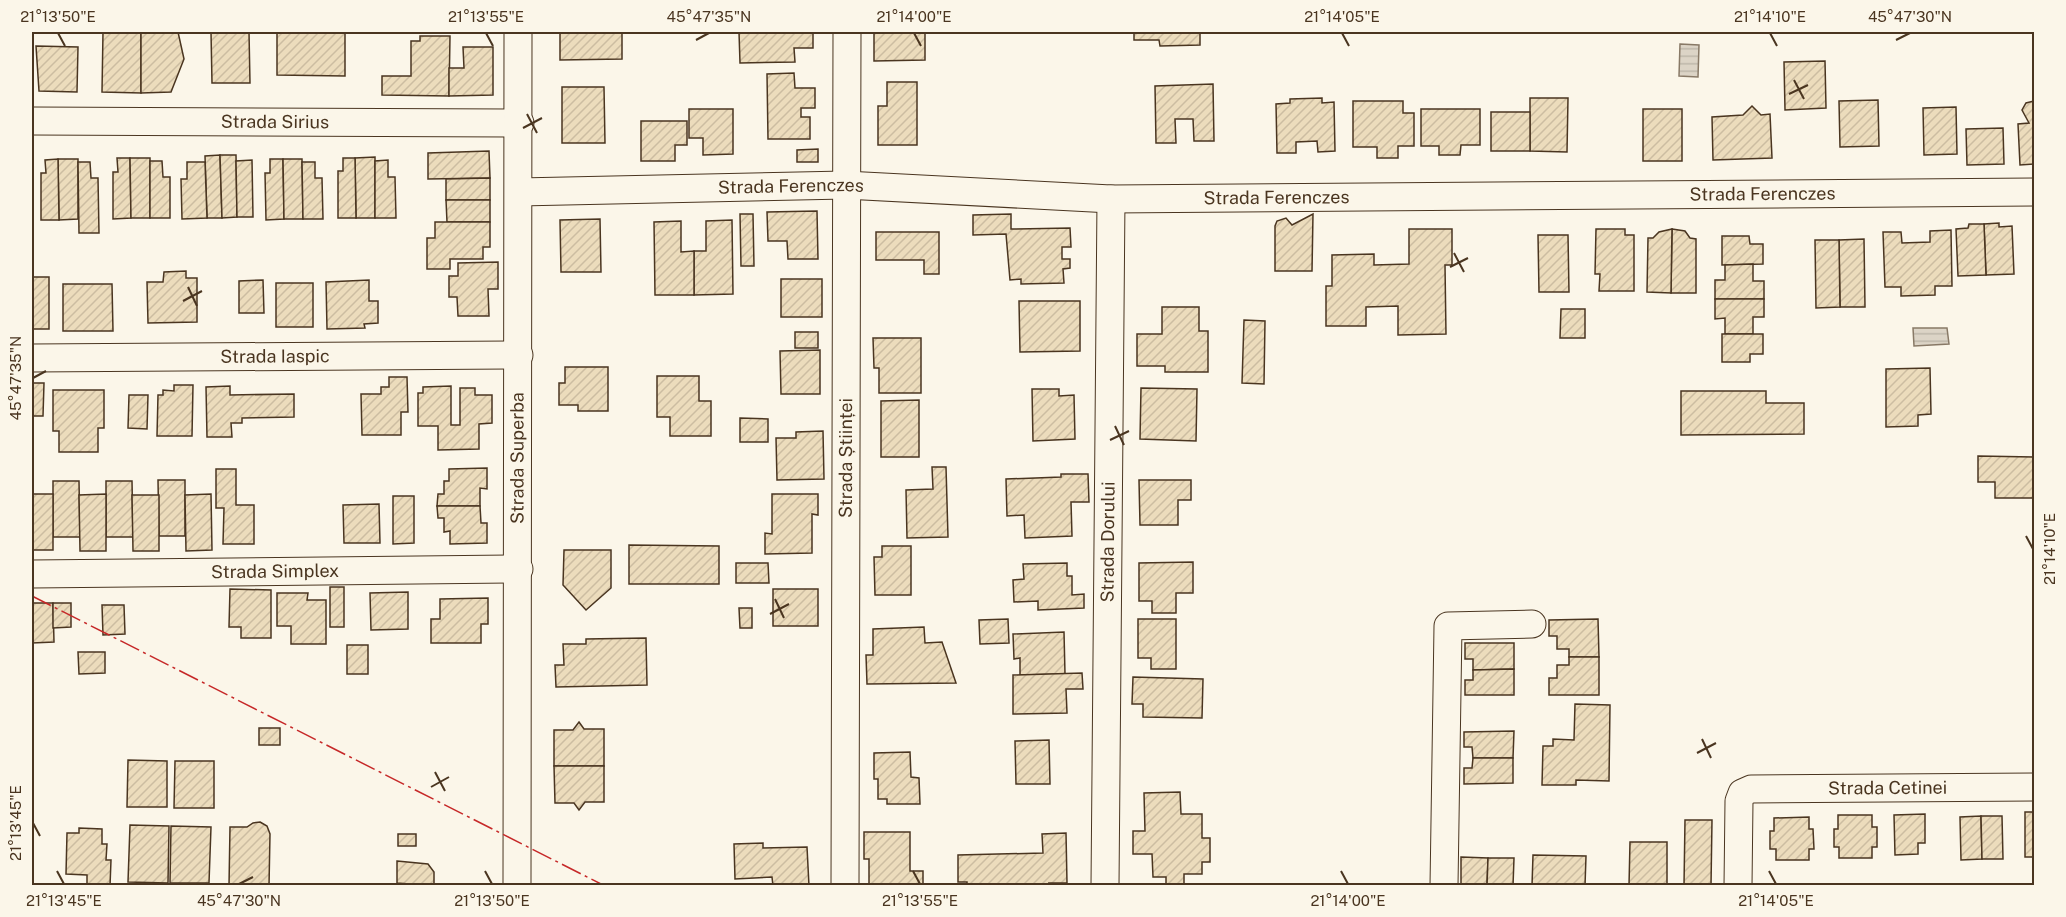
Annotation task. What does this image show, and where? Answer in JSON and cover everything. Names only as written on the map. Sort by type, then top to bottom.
[{"type":"street","name":"Strada Superba","points":[[517,885],[520,123],[518,32]]},
{"type":"street","name":"Strada Științei","points":[[845,885],[847,32]]},
{"type":"street","name":"Strada Sirius","points":[[32,121],[520,123]]},
{"type":"street","name":"Strada Ferenczes","points":[[519,192],[845,185],[1111,199],[2034,192]]},
{"type":"street","name":"Strada Dorului","points":[[1105,885],[1111,199]]},
{"type":"street","name":"Strada Iaspic","points":[[32,358],[519,355]]},
{"type":"street","name":"Strada Simplex","points":[[32,574],[519,569]]},
{"type":"street","points":[[1444,885],[1448,626],[1532,624]]},
{"type":"street","name":"Strada Cetinei","points":[[1738,885],[1739,801],[1742,793],[1751,789],[2034,787]]},
{"type":"shaded area","points":[[1680,44],[1699,45],[1698,77],[1679,76]]},
{"type":"shaded area","points":[[1913,328],[1947,328],[1949,344],[1914,346]]},
{"type":"building","points":[[103,32],[141,32],[141,93],[102,92]]},
{"type":"building","points":[[141,32],[178,32],[184,59],[171,92],[141,93]]},
{"type":"building","points":[[211,32],[249,32],[250,83],[212,83]]},
{"type":"building","points":[[277,32],[345,32],[345,76],[277,75]]},
{"type":"building","points":[[560,32],[622,32],[622,59],[560,60]]},
{"type":"building","points":[[739,32],[813,32],[813,48],[794,48],[795,62],[740,63]]},
{"type":"building","points":[[874,32],[925,32],[925,60],[874,61]]},
{"type":"building","points":[[1134,32],[1200,32],[1200,45],[1160,46],[1159,40],[1134,40]]},
{"type":"building","points":[[420,36],[450,36],[449,96],[382,95],[382,76],[411,76],[411,41],[420,41]]},
{"type":"building","points":[[36,46],[78,47],[77,92],[39,91]]},
{"type":"building","points":[[463,47],[493,47],[493,95],[449,96],[449,68],[464,68]]},
{"type":"building","points":[[1825,61],[1826,108],[1785,110],[1784,62]]},
{"type":"building","points":[[794,73],[795,88],[815,88],[815,108],[801,108],[801,117],[810,117],[810,139],[768,139],[767,74]]},
{"type":"building","points":[[887,82],[917,82],[917,145],[878,145],[878,106],[887,106]]},
{"type":"building","points":[[1213,84],[1214,141],[1194,141],[1193,119],[1175,119],[1176,143],[1156,143],[1155,86]]},
{"type":"building","points":[[562,87],[604,87],[605,143],[562,143]]},
{"type":"building","points":[[1322,98],[1322,103],[1334,102],[1335,151],[1318,152],[1317,141],[1296,142],[1296,153],[1277,153],[1276,104],[1290,103],[1290,99]]},
{"type":"building","points":[[1530,98],[1568,98],[1567,152],[1530,151]]},
{"type":"building","points":[[1878,100],[1879,146],[1840,147],[1839,101]]},
{"type":"building","points":[[1353,101],[1403,101],[1403,113],[1414,113],[1414,146],[1398,146],[1398,158],[1377,158],[1377,147],[1353,147]]},
{"type":"building","points":[[2034,101],[2034,164],[2020,165],[2018,124],[2029,123],[2022,110],[2026,103]]},
{"type":"building","points":[[1752,106],[1761,115],[1770,114],[1772,158],[1713,160],[1712,117],[1743,115]]},
{"type":"building","points":[[1956,107],[1957,154],[1924,155],[1923,108]]},
{"type":"building","points":[[689,109],[733,109],[733,154],[703,155],[703,138],[689,138]]},
{"type":"building","points":[[1421,109],[1480,109],[1480,145],[1461,145],[1460,155],[1439,155],[1439,146],[1421,146]]},
{"type":"building","points":[[1643,109],[1682,109],[1682,161],[1643,161]]},
{"type":"building","points":[[1491,112],[1530,112],[1530,151],[1491,151]]},
{"type":"building","points":[[641,121],[687,121],[687,145],[675,145],[675,161],[641,161]]},
{"type":"building","points":[[2003,128],[2004,164],[1967,165],[1966,129]]},
{"type":"building","points":[[818,149],[818,162],[797,162],[797,150]]},
{"type":"building","points":[[489,151],[490,178],[428,179],[428,153]]},
{"type":"building","points":[[220,155],[222,218],[207,218],[205,156]]},
{"type":"building","points":[[220,155],[236,155],[237,217],[222,218]]},
{"type":"building","points":[[375,157],[375,218],[356,218],[355,158]]},
{"type":"building","points":[[117,158],[130,158],[131,218],[113,219],[113,172],[118,172]]},
{"type":"building","points":[[130,158],[150,158],[150,218],[131,218]]},
{"type":"building","points":[[343,158],[355,158],[356,218],[338,218],[338,171],[343,171]]},
{"type":"building","points":[[58,159],[78,159],[78,219],[59,220]]},
{"type":"building","points":[[58,159],[59,220],[41,220],[41,173],[46,173],[45,160]]},
{"type":"building","points":[[270,159],[283,159],[284,219],[266,220],[265,173],[270,173]]},
{"type":"building","points":[[283,159],[302,159],[303,219],[284,219]]},
{"type":"building","points":[[252,160],[253,217],[237,217],[236,161]]},
{"type":"building","points":[[388,160],[388,177],[395,177],[396,218],[375,218],[375,161]]},
{"type":"building","points":[[150,161],[162,161],[163,177],[170,177],[170,218],[150,218]]},
{"type":"building","points":[[78,162],[90,162],[91,178],[98,178],[99,233],[79,233]]},
{"type":"building","points":[[187,162],[205,162],[207,218],[182,219],[181,179],[187,179]]},
{"type":"building","points":[[302,162],[315,162],[315,178],[322,178],[323,219],[303,219]]},
{"type":"building","points":[[490,178],[490,200],[446,200],[446,179]]},
{"type":"building","points":[[446,200],[490,200],[490,222],[447,222]]},
{"type":"building","points":[[817,211],[818,259],[788,259],[787,241],[768,241],[767,212]]},
{"type":"building","points":[[740,214],[753,214],[754,266],[741,266]]},
{"type":"building","points":[[1011,214],[1011,229],[1070,228],[1071,247],[1062,247],[1062,259],[1070,259],[1070,268],[1063,269],[1064,283],[1021,284],[1021,279],[1010,280],[1006,234],[973,235],[973,215]]},
{"type":"building","points":[[1313,214],[1312,271],[1275,271],[1277,221],[1286,218],[1292,225]]},
{"type":"building","points":[[600,219],[601,272],[561,272],[560,220]]},
{"type":"building","points":[[732,220],[733,294],[694,295],[694,251],[706,251],[706,221]]},
{"type":"building","points":[[681,221],[681,252],[694,251],[694,295],[655,295],[654,222]]},
{"type":"building","points":[[435,222],[490,222],[490,247],[483,247],[483,259],[450,259],[450,269],[427,269],[427,238],[435,238]]},
{"type":"building","points":[[1999,223],[1999,227],[2012,226],[2014,274],[1986,275],[1984,224]]},
{"type":"building","points":[[1969,224],[1984,224],[1986,275],[1958,276],[1956,229],[1968,228]]},
{"type":"building","points":[[1409,229],[1452,229],[1452,265],[1445,265],[1446,334],[1398,335],[1398,306],[1366,307],[1366,326],[1326,326],[1326,286],[1332,286],[1332,255],[1374,254],[1374,265],[1409,264]]},
{"type":"building","points":[[1596,229],[1625,229],[1625,235],[1634,235],[1634,291],[1599,291],[1600,274],[1595,274]]},
{"type":"building","points":[[1672,229],[1685,231],[1690,238],[1696,239],[1696,293],[1671,293]]},
{"type":"building","points":[[1672,229],[1671,293],[1647,292],[1648,238]]},
{"type":"building","points":[[1951,230],[1952,286],[1935,286],[1935,295],[1901,296],[1901,287],[1885,287],[1883,232],[1901,232],[1902,243],[1930,242],[1930,231]]},
{"type":"building","points":[[876,232],[939,232],[939,274],[924,274],[924,260],[876,260]]},
{"type":"building","points":[[1538,235],[1568,235],[1569,292],[1539,292]]},
{"type":"building","points":[[1722,236],[1749,236],[1750,244],[1763,244],[1763,264],[1722,265]]},
{"type":"building","points":[[1864,239],[1865,307],[1840,307],[1839,240]]},
{"type":"building","points":[[1815,240],[1839,240],[1840,307],[1816,308]]},
{"type":"building","points":[[498,262],[498,289],[488,289],[489,316],[458,316],[457,297],[449,297],[449,276],[458,276],[458,263]]},
{"type":"building","points":[[1753,264],[1753,281],[1764,281],[1764,299],[1715,299],[1715,280],[1725,280],[1725,265]]},
{"type":"building","points":[[186,271],[186,278],[197,278],[197,322],[148,323],[147,282],[163,282],[164,272]]},
{"type":"building","points":[[32,277],[49,277],[49,329],[32,329]]},
{"type":"building","points":[[781,279],[822,279],[822,317],[781,317]]},
{"type":"building","points":[[263,280],[264,313],[239,313],[239,281]]},
{"type":"building","points":[[369,280],[369,301],[378,301],[378,323],[364,324],[365,328],[327,329],[326,282]]},
{"type":"building","points":[[276,283],[313,283],[313,327],[276,327]]},
{"type":"building","points":[[63,284],[112,284],[113,331],[63,331]]},
{"type":"building","points":[[1715,299],[1764,299],[1764,317],[1753,317],[1753,334],[1725,334],[1725,318],[1715,319]]},
{"type":"building","points":[[1019,301],[1080,301],[1080,351],[1020,352]]},
{"type":"building","points":[[1162,307],[1199,307],[1199,331],[1208,331],[1208,372],[1165,372],[1165,366],[1137,366],[1137,334],[1162,334]]},
{"type":"building","points":[[1561,309],[1585,309],[1585,338],[1560,338]]},
{"type":"building","points":[[1244,320],[1265,321],[1264,384],[1242,383]]},
{"type":"building","points":[[795,332],[818,332],[818,348],[795,348]]},
{"type":"building","points":[[1722,334],[1763,334],[1763,354],[1750,354],[1750,362],[1722,362]]},
{"type":"building","points":[[873,338],[921,338],[921,393],[879,393],[879,368],[874,368]]},
{"type":"building","points":[[820,350],[820,394],[781,394],[780,351]]},
{"type":"building","points":[[565,367],[608,367],[608,411],[578,411],[578,405],[559,405],[559,383],[565,383]]},
{"type":"building","points":[[1930,368],[1931,414],[1918,415],[1918,426],[1886,427],[1886,369]]},
{"type":"building","points":[[657,376],[699,376],[699,401],[711,401],[711,436],[670,436],[670,417],[657,417]]},
{"type":"building","points":[[389,377],[407,377],[408,412],[401,412],[401,435],[362,435],[361,394],[381,394],[381,387],[389,387]]},
{"type":"building","points":[[32,383],[44,383],[43,416],[32,416]]},
{"type":"building","points":[[174,385],[193,385],[192,436],[157,436],[158,395],[163,395],[163,390],[174,391]]},
{"type":"building","points":[[230,386],[230,395],[294,394],[294,417],[242,418],[242,423],[231,423],[232,437],[207,437],[206,387]]},
{"type":"building","points":[[451,386],[451,425],[460,425],[460,388],[475,388],[475,395],[492,395],[492,423],[479,424],[479,449],[438,450],[438,426],[418,426],[418,393],[423,393],[423,387]]},
{"type":"building","points":[[1141,388],[1197,389],[1196,441],[1140,439]]},
{"type":"building","points":[[1032,389],[1059,389],[1059,396],[1074,395],[1075,439],[1033,441]]},
{"type":"building","points":[[53,390],[104,390],[104,428],[98,428],[98,452],[59,452],[59,431],[53,431]]},
{"type":"building","points":[[1681,391],[1766,391],[1766,403],[1804,403],[1804,434],[1681,435]]},
{"type":"building","points":[[129,395],[148,395],[147,429],[128,428]]},
{"type":"building","points":[[919,400],[919,457],[881,457],[881,401]]},
{"type":"building","points":[[740,418],[768,419],[768,442],[740,442]]},
{"type":"building","points":[[823,431],[824,479],[777,480],[776,438],[796,438],[796,432]]},
{"type":"building","points":[[1978,456],[2034,457],[2034,498],[1995,498],[1995,482],[1978,482]]},
{"type":"building","points":[[932,467],[946,467],[948,537],[907,538],[906,490],[933,489]]},
{"type":"building","points":[[487,468],[487,489],[480,488],[480,506],[437,506],[438,494],[444,494],[444,481],[449,481],[449,469]]},
{"type":"building","points":[[216,469],[236,469],[236,505],[254,505],[254,544],[223,544],[224,508],[216,508]]},
{"type":"building","points":[[1061,474],[1088,474],[1089,502],[1071,502],[1072,536],[1025,538],[1024,515],[1007,516],[1006,479],[1061,477]]},
{"type":"building","points":[[158,480],[185,480],[185,536],[159,536]]},
{"type":"building","points":[[1139,480],[1191,480],[1191,500],[1178,500],[1178,525],[1140,525]]},
{"type":"building","points":[[53,481],[79,481],[80,537],[53,537]]},
{"type":"building","points":[[106,481],[132,481],[133,537],[106,537]]},
{"type":"building","points":[[32,494],[53,494],[53,550],[32,550]]},
{"type":"building","points":[[106,494],[106,551],[80,551],[79,495]]},
{"type":"building","points":[[211,494],[212,550],[186,551],[185,495]]},
{"type":"building","points":[[772,494],[818,494],[818,515],[812,514],[812,553],[765,554],[765,533],[772,534]]},
{"type":"building","points":[[132,495],[159,495],[159,551],[133,551]]},
{"type":"building","points":[[393,496],[414,496],[414,543],[393,544]]},
{"type":"building","points":[[379,504],[380,543],[344,543],[343,505]]},
{"type":"building","points":[[437,506],[480,506],[481,523],[487,523],[487,543],[450,544],[450,531],[444,532],[444,518],[438,518]]},
{"type":"building","points":[[629,545],[719,546],[719,584],[629,584]]},
{"type":"building","points":[[882,546],[911,546],[911,595],[875,595],[874,557],[882,557]]},
{"type":"building","points":[[564,550],[611,550],[611,588],[586,610],[563,585]]},
{"type":"building","points":[[1193,562],[1193,593],[1176,593],[1176,613],[1152,613],[1152,601],[1139,601],[1139,563]]},
{"type":"building","points":[[736,563],[768,563],[769,583],[736,583]]},
{"type":"building","points":[[1067,563],[1067,576],[1072,576],[1072,595],[1084,594],[1084,608],[1038,610],[1038,601],[1014,602],[1013,580],[1024,579],[1023,564]]},
{"type":"building","points":[[330,587],[344,587],[344,627],[330,627]]},
{"type":"building","points":[[230,589],[271,590],[271,638],[241,638],[241,627],[229,627]]},
{"type":"building","points":[[773,589],[818,589],[818,626],[773,626]]},
{"type":"building","points":[[408,592],[408,629],[371,630],[370,593]]},
{"type":"building","points":[[277,593],[308,593],[307,600],[326,600],[326,644],[291,644],[291,626],[277,626]]},
{"type":"building","points":[[488,598],[488,624],[481,624],[481,643],[431,643],[431,619],[440,619],[440,599]]},
{"type":"building","points":[[32,603],[53,603],[54,642],[32,643]]},
{"type":"building","points":[[53,603],[71,603],[71,627],[53,628]]},
{"type":"building","points":[[102,605],[124,605],[125,634],[103,635]]},
{"type":"building","points":[[739,608],[752,608],[752,628],[740,628]]},
{"type":"building","points":[[1008,619],[1009,643],[980,644],[979,620]]},
{"type":"building","points":[[1138,619],[1176,619],[1176,669],[1151,669],[1151,658],[1138,658]]},
{"type":"building","points":[[1598,619],[1599,657],[1569,657],[1569,649],[1557,649],[1557,636],[1549,636],[1549,620]]},
{"type":"building","points":[[924,627],[925,643],[942,642],[956,683],[867,684],[866,655],[873,655],[873,629]]},
{"type":"building","points":[[1064,632],[1065,674],[1020,675],[1020,658],[1014,659],[1013,634]]},
{"type":"building","points":[[646,638],[647,685],[556,687],[555,665],[564,665],[563,644],[586,644],[586,639]]},
{"type":"building","points":[[1465,643],[1514,643],[1514,669],[1473,670],[1473,659],[1465,659]]},
{"type":"building","points":[[347,645],[368,645],[368,674],[347,674]]},
{"type":"building","points":[[78,652],[105,652],[105,673],[79,674]]},
{"type":"building","points":[[1569,657],[1599,657],[1599,695],[1549,695],[1549,678],[1557,678],[1557,665],[1569,665]]},
{"type":"building","points":[[1514,669],[1514,695],[1465,695],[1465,680],[1473,680],[1473,670]]},
{"type":"building","points":[[1082,673],[1083,689],[1066,689],[1067,713],[1013,714],[1013,675]]},
{"type":"building","points":[[1133,677],[1203,679],[1202,718],[1143,717],[1143,704],[1132,704]]},
{"type":"building","points":[[1575,704],[1610,705],[1609,781],[1576,780],[1576,785],[1542,785],[1543,746],[1553,746],[1553,739],[1574,740]]},
{"type":"building","points":[[579,722],[584,729],[604,729],[604,766],[554,766],[554,730],[573,730]]},
{"type":"building","points":[[259,728],[280,728],[280,745],[259,745]]},
{"type":"building","points":[[1514,731],[1513,758],[1473,758],[1472,747],[1464,747],[1464,732]]},
{"type":"building","points":[[1049,740],[1050,784],[1016,784],[1015,741]]},
{"type":"building","points":[[910,752],[911,777],[919,778],[920,804],[887,804],[887,799],[878,799],[878,779],[874,779],[874,753]]},
{"type":"building","points":[[1473,758],[1513,758],[1513,783],[1464,784],[1464,768],[1472,768]]},
{"type":"building","points":[[128,760],[167,761],[167,807],[127,807]]},
{"type":"building","points":[[175,761],[214,761],[214,808],[174,808]]},
{"type":"building","points":[[554,766],[604,766],[604,802],[585,802],[579,810],[574,803],[555,803]]},
{"type":"building","points":[[1180,792],[1181,814],[1202,814],[1202,838],[1210,838],[1210,862],[1202,862],[1202,874],[1184,874],[1184,886],[1166,886],[1166,877],[1153,877],[1152,854],[1133,854],[1133,831],[1145,831],[1144,793]]},
{"type":"building","points":[[2025,812],[2034,812],[2034,857],[2025,857]]},
{"type":"building","points":[[1925,814],[1925,843],[1918,843],[1918,854],[1895,855],[1894,815]]},
{"type":"building","points":[[1838,815],[1872,815],[1872,827],[1877,827],[1877,847],[1872,847],[1872,858],[1839,858],[1839,847],[1834,847],[1834,829],[1838,829]]},
{"type":"building","points":[[1981,816],[1982,859],[1961,860],[1960,817]]},
{"type":"building","points":[[1981,816],[2002,816],[2003,859],[1982,859]]},
{"type":"building","points":[[1809,817],[1809,829],[1813,829],[1814,849],[1809,849],[1809,860],[1776,860],[1776,849],[1770,849],[1770,831],[1774,831],[1774,818]]},
{"type":"building","points":[[1685,820],[1712,820],[1711,886],[1684,886]]},
{"type":"building","points":[[260,822],[267,826],[270,834],[269,886],[229,886],[230,827],[247,827]]},
{"type":"building","points":[[130,825],[169,826],[168,883],[128,882]]},
{"type":"building","points":[[171,826],[211,827],[209,883],[170,883]]},
{"type":"building","points":[[79,828],[102,829],[102,844],[107,844],[106,860],[111,860],[110,886],[87,886],[87,875],[66,874],[67,833],[79,833]]},
{"type":"building","points":[[864,832],[910,832],[910,871],[923,871],[923,886],[869,886],[869,859],[864,859]]},
{"type":"building","points":[[1066,833],[1067,883],[1049,883],[1050,886],[967,886],[967,882],[958,882],[958,855],[1043,853],[1042,834]]},
{"type":"building","points":[[398,834],[416,834],[416,846],[398,846]]},
{"type":"building","points":[[1630,842],[1667,842],[1667,886],[1629,886]]},
{"type":"building","points":[[763,843],[763,848],[807,847],[809,886],[773,886],[772,877],[735,879],[734,844]]},
{"type":"building","points":[[1533,855],[1586,856],[1585,886],[1532,886]]},
{"type":"building","points":[[1461,857],[1488,858],[1487,886],[1461,886]]},
{"type":"building","points":[[1488,858],[1514,858],[1513,886],[1487,886]]},
{"type":"building","points":[[397,861],[428,864],[434,872],[434,886],[397,883]]},
{"type":"power","points":[[32,596],[605,886]]}]
